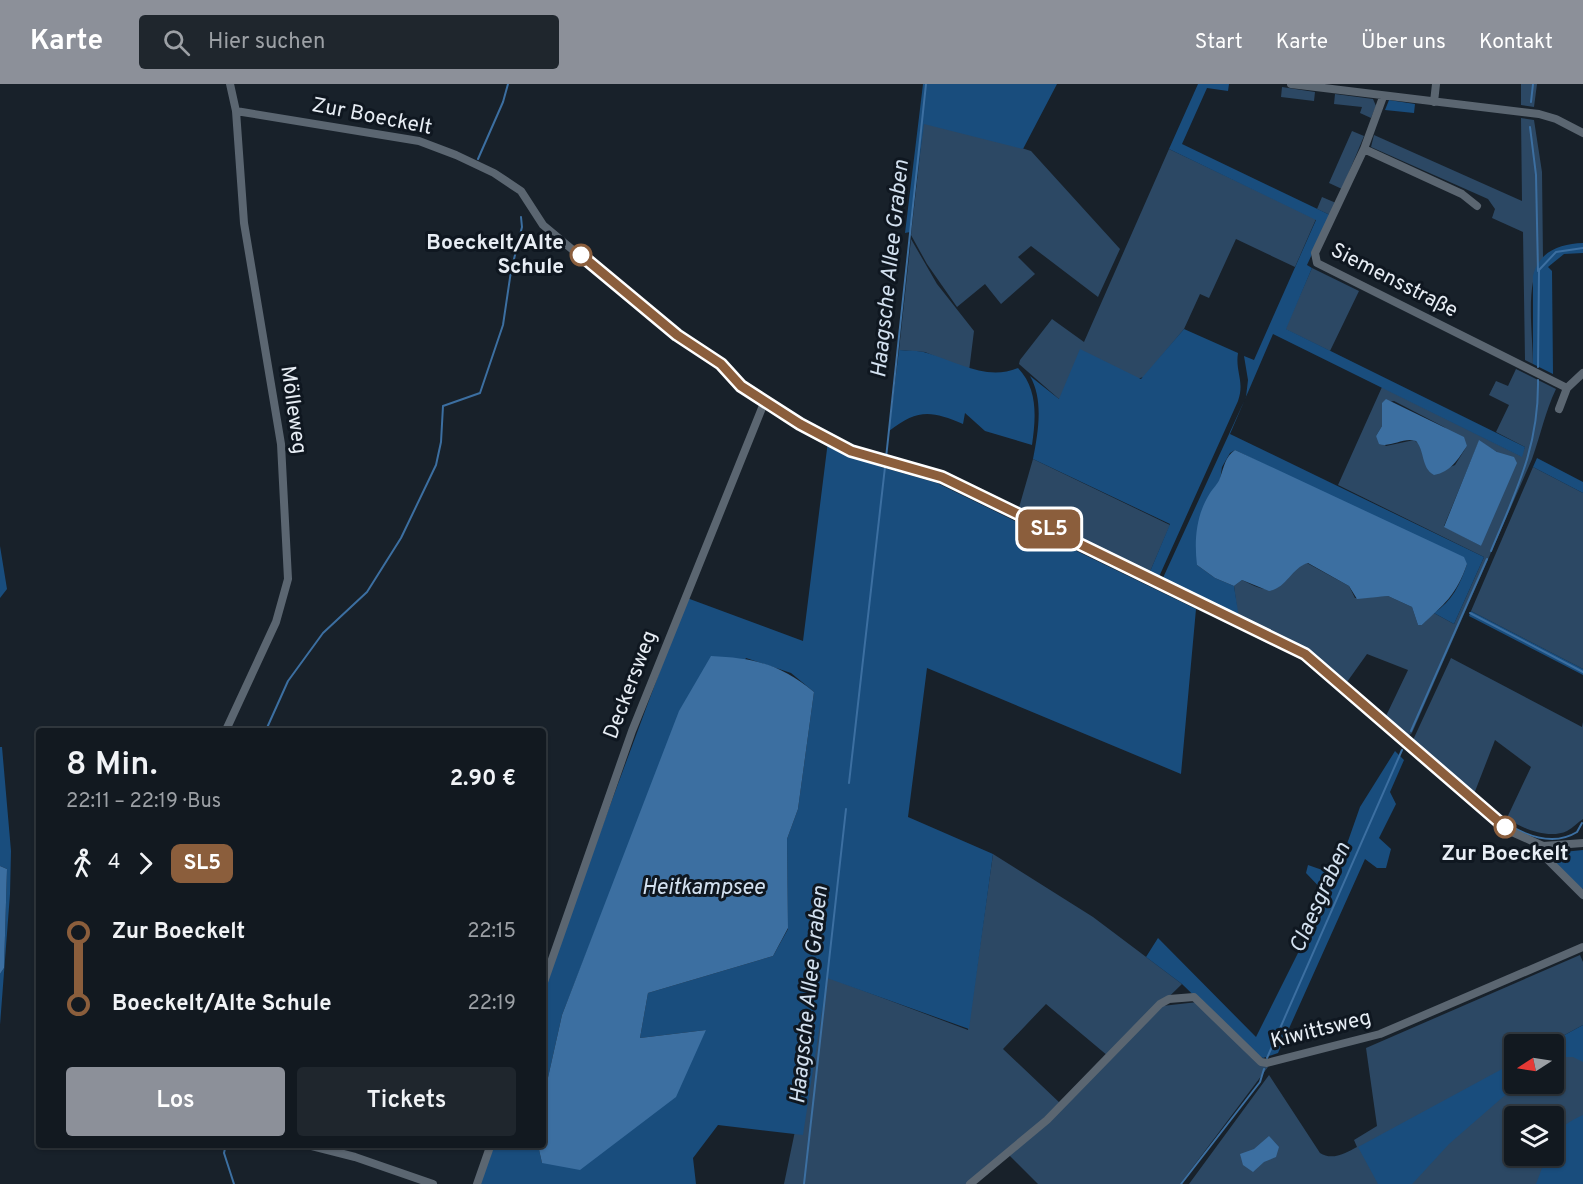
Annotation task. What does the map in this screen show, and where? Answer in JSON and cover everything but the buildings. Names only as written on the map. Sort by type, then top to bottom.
[{"type":"street","name":"Mölleweg","points":[[227,728],[276,622],[288,579],[281,444],[244,223],[237,111],[230,84]]},
{"type":"street","points":[[1291,84],[1316,85],[1383,96],[1539,114],[1556,119],[1583,133]]},
{"type":"street","points":[[1434,102],[1436,84]]},
{"type":"street","name":"Siemensstraße","points":[[1383,96],[1364,149],[1315,253],[1317,263],[1567,388]]},
{"type":"street","name":"Zur Boeckelt","points":[[237,111],[419,141],[456,154],[494,173],[521,191],[543,225],[660,322],[721,364],[741,386],[764,403],[851,451],[942,477],[1305,654],[1506,828],[1526,840],[1543,846],[1583,843]]},
{"type":"street","points":[[1364,149],[1462,194],[1477,206]]},
{"type":"street","points":[[1559,409],[1567,388],[1583,373]]},
{"type":"street","name":"Deckersweg","points":[[546,976],[632,731],[764,403]]},
{"type":"street","points":[[1543,846],[1548,860],[1583,895]]},
{"type":"street","name":"Kiwittsweg","points":[[970,1184],[1047,1120],[1169,999],[1194,998],[1261,1062],[1267,1063],[1380,1034],[1583,947]]},
{"type":"street","points":[[320,1148],[355,1157],[433,1184]]},
{"type":"street","points":[[477,1184],[490,1148]]},
{"type":"shaded area","points":[[923,84],[1057,84],[1023,149],[924,124],[910,232],[905,233]]},
{"type":"shaded area","points":[[1198,84],[1229,84],[1228,91],[1207,88],[1182,144],[1330,215],[1307,265],[1312,268],[1286,329],[1525,447],[1522,457],[1273,334],[1246,397],[1248,380],[1244,356],[1254,360],[1316,220],[1169,149]]},
{"type":"shaded area","points":[[1521,84],[1537,84],[1534,107],[1521,105]]},
{"type":"shaded area","points":[[1282,87],[1315,92],[1314,101],[1281,97]]},
{"type":"shaded area","points":[[1335,94],[1373,99],[1376,106],[1371,118],[1360,113],[1362,107],[1334,104]]},
{"type":"shaded area","points":[[1389,100],[1415,104],[1414,113],[1385,110]]},
{"type":"shaded area","points":[[924,118],[1031,151],[1120,249],[1098,297],[1031,246],[1018,257],[1035,274],[1001,304],[985,284],[957,307],[927,264],[911,235]]},
{"type":"shaded area","points":[[1521,118],[1534,120],[1542,172],[1543,258],[1533,280],[1531,294],[1533,364],[1525,360],[1523,232],[1492,218],[1495,209],[1488,199],[1371,147],[1374,135],[1522,201]]},
{"type":"shaded area","points":[[1352,131],[1364,136],[1342,189],[1329,183]]},
{"type":"shaded area","points":[[1169,149],[1316,219],[1295,267],[1236,239],[1209,298],[1200,294],[1184,329],[1144,377],[1059,399],[1019,364],[1020,360],[1052,319],[1084,342]]},
{"type":"shaded area","points":[[1322,197],[1336,203],[1330,215],[1317,209]]},
{"type":"shaded area","points":[[911,239],[937,284],[974,331],[969,371],[925,352],[899,350]]},
{"type":"shaded area","points":[[1583,243],[1583,253],[1564,254],[1548,267],[1552,271],[1553,374],[1533,364],[1533,276],[1540,260],[1552,250]]},
{"type":"shaded area","points":[[1312,268],[1359,291],[1330,351],[1285,329]]},
{"type":"shaded area","points":[[1184,329],[1238,353],[1240,394],[1158,579],[1149,574],[1170,524],[1033,459],[1038,428],[1038,406],[1037,395],[1030,376],[1059,399],[1080,349],[1141,379]]},
{"type":"shaded area","points":[[899,350],[924,352],[984,372],[995,373],[1018,368],[1029,385],[1034,404],[1032,445],[985,431],[965,413],[963,424],[942,416],[924,414],[916,415],[889,431]]},
{"type":"shaded area","points":[[1516,369],[1556,389],[1532,459],[1412,733],[1407,737],[1316,659],[1314,654],[1238,617],[1234,586],[1242,580],[1257,587],[1275,588],[1290,573],[1307,563],[1349,586],[1355,598],[1388,596],[1412,607],[1418,625],[1422,625],[1434,613],[1454,624],[1484,557],[1338,485],[1382,387],[1521,456],[1525,447],[1496,432],[1509,405],[1489,395],[1496,381],[1508,386]],"holes":[[[1394,401],[1444,427],[1467,446],[1455,465],[1448,468],[1414,440],[1386,446],[1376,436],[1382,426],[1382,403]],[[1479,441],[1497,452],[1481,546],[1444,526]],[[1367,654],[1408,670],[1386,716],[1347,682]]]},
{"type":"shaded area","points":[[1245,400],[1230,434],[1484,557],[1454,624],[1434,613],[1455,592],[1467,564],[1235,450],[1230,453],[1222,467],[1220,480],[1206,502],[1197,565],[1215,578],[1234,586],[1239,618],[1162,580]]},
{"type":"shaded area","points":[[828,441],[881,467],[937,483],[1196,609],[1181,774],[927,668],[908,817],[993,854],[969,1029],[827,978],[803,1135],[718,1125],[693,1158],[696,1184],[477,1184],[488,1148],[539,1148],[542,1163],[706,1030],[640,1038],[648,993],[773,956],[788,929],[787,839],[798,809],[814,692],[791,673],[746,658],[615,880],[562,1015],[546,1087],[546,978],[687,598],[803,641]]},
{"type":"shaded area","points":[[1537,458],[1583,482],[1583,493],[1533,467]]},
{"type":"shaded area","points":[[1033,459],[1170,525],[1149,574],[1018,511]]},
{"type":"shaded area","points":[[1533,467],[1583,493],[1583,669],[1471,611]]},
{"type":"shaded area","points":[[0,546],[7,589],[0,598]]},
{"type":"shaded area","points":[[1471,611],[1583,669],[1583,675],[1469,616]]},
{"type":"shaded area","points":[[1451,658],[1582,727],[1583,722],[1583,819],[1567,831],[1545,834],[1530,830],[1510,820],[1505,822],[1531,767],[1495,740],[1474,794],[1413,740]]},
{"type":"shaded area","points":[[0,747],[2,747],[11,851],[10,894],[0,1025],[0,974],[4,968],[7,869],[0,866]]},
{"type":"shaded area","points":[[1395,751],[1404,760],[1390,792],[1396,804],[1379,838],[1391,849],[1386,868],[1377,868],[1365,859],[1278,1053],[1263,1058],[1252,1052],[1182,984],[1146,957],[1158,938],[1256,1037],[1327,895],[1306,873],[1308,865],[1328,872],[1334,862],[1341,861],[1360,807]]},
{"type":"shaded area","points":[[1583,850],[1583,889],[1577,887],[1549,857],[1553,853]]},
{"type":"shaded area","points":[[993,854],[1093,917],[1182,984],[1108,1056],[1046,1004],[1003,1049],[1061,1104],[968,1184],[784,1184],[827,977],[968,1030]]},
{"type":"shaded area","points":[[1580,955],[1583,962],[1583,1025],[1564,1035],[1504,1034],[1504,1094],[1564,1094],[1564,1052],[1583,1057],[1583,1122],[1564,1159],[1564,1106],[1504,1106],[1504,1166],[1560,1166],[1551,1184],[1189,1184],[1269,1075],[1320,1153],[1329,1156],[1344,1154],[1357,1147],[1354,1140],[1377,1126],[1366,1048]]},
{"type":"shaded area","points":[[1198,1002],[1248,1052],[1268,1067],[1180,1184],[1038,1184],[1008,1154],[1162,1006]]},
{"type":"shaded area","points":[[1583,1025],[1583,1062],[1573,1057],[1564,1057],[1564,1035]]},
{"type":"shaded area","points":[[1504,1068],[1504,1094],[1506,1094],[1449,1144],[1412,1184],[1378,1184],[1358,1147]]},
{"type":"shaded area","points":[[1583,1115],[1583,1184],[1536,1184],[1543,1166],[1564,1166],[1564,1126]]},
{"type":"water","points":[[1386,399],[1464,437],[1467,446],[1454,464],[1434,475],[1427,468],[1416,441],[1406,440],[1388,445],[1379,444],[1376,436],[1382,426],[1382,403]]},
{"type":"water","points":[[1479,440],[1497,452],[1514,457],[1517,463],[1481,546],[1444,527]]},
{"type":"water","points":[[1235,450],[1464,557],[1467,564],[1454,592],[1422,625],[1418,625],[1412,607],[1388,596],[1357,599],[1349,586],[1308,563],[1297,569],[1280,586],[1269,591],[1242,580],[1234,586],[1215,578],[1197,565],[1197,528],[1205,501],[1219,480],[1227,459]]},
{"type":"water","name":"Heitkampsee","points":[[711,656],[766,664],[802,682],[814,692],[798,809],[787,839],[788,928],[773,956],[648,993],[640,1038],[706,1030],[676,1097],[580,1170],[542,1163],[539,1148],[546,1148],[546,1087],[562,1015],[679,711]]},
{"type":"water","points":[[0,866],[7,869],[4,968],[0,974]]},
{"type":"water","points":[[1269,1136],[1279,1147],[1276,1157],[1264,1162],[1253,1172],[1243,1165],[1240,1154],[1254,1149]]},
{"type":"waterway","points":[[478,159],[503,102],[508,84]]},
{"type":"waterway","name":"Haagsche Allee Graben","points":[[886,458],[926,84]]},
{"type":"waterway","points":[[1531,102],[1533,84]]},
{"type":"waterway","points":[[1530,127],[1536,175],[1538,271]]},
{"type":"waterway","points":[[267,728],[288,681],[323,633],[367,592],[401,538],[436,465],[441,442],[443,406],[480,393],[503,325],[511,271],[522,227],[521,217]]},
{"type":"waterway","name":"Claesgraben","points":[[1538,367],[1539,270],[1556,252],[1583,248]]},
{"type":"waterway","name":"Claesgraben","points":[[1491,551],[1517,488],[1530,448],[1535,427],[1538,380]]},
{"type":"waterway","name":"Haagsche Allee Graben","points":[[849,783],[885,467]]},
{"type":"waterway","name":"Claesgraben","points":[[1411,731],[1487,559]]},
{"type":"waterway","points":[[1470,613],[1583,672]]},
{"type":"waterway","name":"Claesgraben","points":[[1267,1058],[1402,750]]},
{"type":"waterway","name":"Haagsche Allee Graben","points":[[804,1184],[846,809]]},
{"type":"waterway","points":[[1514,828],[1529,835],[1553,839],[1577,832],[1582,823]]},
{"type":"waterway","name":"Claesgraben","points":[[1181,1184],[1260,1082],[1264,1069]]},
{"type":"waterway","points":[[225,1148],[224,1153],[234,1184]]},
{"type":"bus line","name":"SL5","points":[[581,255],[652,316],[721,364],[741,386],[764,403],[800,424],[851,451],[942,477],[1305,654],[1505,827]]},
{"type":"place","name":"Boeckelt/Alte Schule","points":[[581,255]]},
{"type":"place","name":"Zur Boeckelt","points":[[1505,827]]}]
